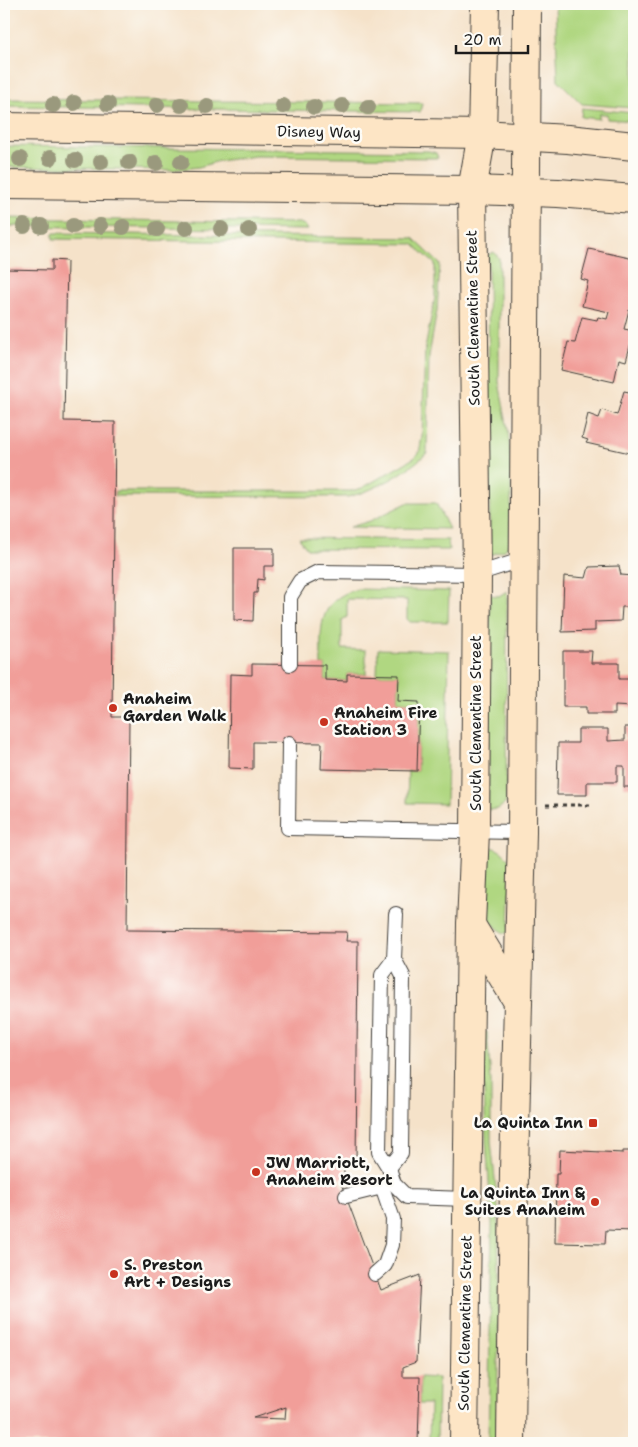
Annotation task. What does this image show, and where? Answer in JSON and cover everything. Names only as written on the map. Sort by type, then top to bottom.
[{"type":"street","name":"South Clementine Street","points":[[464,1443],[471,925],[475,831],[477,574],[472,190],[482,134],[485,4]]},
{"type":"street","points":[[511,1443],[522,832],[527,4]]},
{"type":"street","name":"Disney Way","points":[[4,127],[482,134],[634,146]]},
{"type":"street","points":[[4,185],[472,190],[634,199]]},
{"type":"street","points":[[471,925],[518,1002]]},
{"type":"lane","points":[[290,664],[290,597],[300,581],[318,572],[477,574],[524,560]]},
{"type":"lane","points":[[289,743],[288,828],[522,832]]},
{"type":"lane","points":[[375,1274],[385,1265],[392,1245],[393,1219],[388,1186],[389,1168],[400,1153],[401,1144],[403,976],[394,959],[396,914]]},
{"type":"lane","points":[[389,1168],[379,1152],[382,975],[394,959]]},
{"type":"lane","points":[[346,1196],[388,1186],[407,1197],[467,1199]]},
{"type":"path","points":[[543,805],[593,805]]},
{"type":"green space","points":[[555,4],[634,4],[634,108],[582,104],[558,80]]},
{"type":"green space","points":[[4,99],[422,103],[420,112],[4,106]]},
{"type":"green space","points":[[582,108],[634,113],[634,121],[607,119],[607,114],[599,114],[599,119],[581,117]]},
{"type":"green space","points":[[4,146],[429,151],[436,153],[438,158],[256,156],[174,170],[4,167]]},
{"type":"green space","points":[[4,218],[299,223],[305,225],[308,230],[4,226]]},
{"type":"green space","points":[[53,233],[413,238],[440,264],[437,310],[429,356],[427,453],[390,480],[348,497],[115,496],[115,491],[351,491],[362,488],[414,458],[419,453],[422,437],[425,349],[435,297],[435,264],[413,244],[53,239]]},
{"type":"green space","points":[[494,252],[499,258],[499,382],[508,430],[511,463],[511,542],[505,550],[490,555],[488,255]]},
{"type":"green space","points":[[407,503],[436,503],[449,529],[350,527],[370,521]]},
{"type":"green space","points":[[299,538],[448,540],[449,550],[307,549]]},
{"type":"green space","points":[[357,589],[449,591],[448,622],[410,622],[407,619],[407,600],[347,599],[347,617],[342,620],[342,649],[366,650],[366,674],[347,674],[347,681],[325,680],[325,665],[321,665],[321,640],[324,618],[334,601],[344,594]]},
{"type":"green space","points":[[507,591],[506,803],[498,809],[488,810],[490,595],[499,596]]},
{"type":"green space","points":[[378,649],[449,651],[446,804],[407,803],[408,771],[417,771],[419,702],[398,701],[399,675],[377,675]]},
{"type":"green space","points":[[489,846],[502,852],[511,865],[509,933],[503,933],[486,918]]},
{"type":"green space","points":[[482,1032],[487,1032],[491,1080],[491,1141],[498,1207],[497,1443],[488,1443],[492,1222],[486,1142]]},
{"type":"green space","points":[[420,1377],[438,1378],[437,1443],[429,1443],[430,1404],[419,1404]]},
{"type":"building","points":[[589,249],[634,259],[634,312],[629,310],[624,329],[634,331],[626,361],[619,359],[614,382],[561,370],[568,342],[575,343],[582,317],[597,320],[598,317],[607,319],[609,312],[582,306],[588,281],[581,279]]},
{"type":"building","points":[[52,260],[67,261],[64,421],[115,422],[112,717],[129,717],[127,930],[347,932],[346,941],[358,941],[356,1166],[344,1166],[344,1178],[339,1178],[381,1290],[420,1275],[416,1362],[403,1367],[403,1377],[420,1377],[418,1443],[4,1443],[4,269],[52,270]],"holes":[[[286,1407],[285,1419],[253,1418]]]},
{"type":"building","points":[[624,391],[634,393],[634,454],[586,443],[588,440],[582,438],[588,414],[599,418],[602,410],[617,415]]},
{"type":"building","points":[[234,548],[274,548],[274,566],[264,566],[264,580],[258,579],[257,593],[254,593],[253,621],[234,620]]},
{"type":"building","points":[[619,566],[621,575],[634,576],[634,607],[622,607],[621,621],[595,622],[595,631],[562,632],[564,576],[586,578],[589,567]]},
{"type":"building","points":[[563,651],[592,651],[591,663],[619,663],[619,679],[634,679],[634,715],[632,715],[632,707],[615,706],[615,714],[586,714],[586,707],[563,707]]},
{"type":"building","name":"Anaheim Fire Station 3","points":[[252,664],[325,665],[325,680],[347,681],[347,674],[399,675],[398,701],[419,702],[417,771],[321,769],[322,743],[253,742],[253,769],[229,768],[230,674],[252,675]]},
{"type":"building","points":[[625,727],[634,727],[634,787],[624,787],[624,766],[617,766],[617,782],[587,782],[587,795],[557,795],[558,743],[578,743],[578,729],[608,729],[608,741],[625,740]]},
{"type":"building","name":"La Quinta Inn & Suites Anaheim","points":[[560,1150],[623,1153],[623,1151],[634,1151],[634,1231],[606,1230],[605,1244],[555,1243],[556,1174],[559,1174]]},
{"type":"place","name":"Anaheim Garden Walk","points":[[113,708]]},
{"type":"place","name":"Anaheim Fire Station 3","points":[[324,722]]},
{"type":"place","name":"La Quinta Inn","points":[[593,1123]]},
{"type":"place","name":"JW Marriott, Anaheim Resort","points":[[256,1172]]},
{"type":"place","name":"La Quinta Inn & Suites Anaheim","points":[[595,1202]]},
{"type":"place","name":"S. Preston Art + Designs","points":[[114,1274]]}]
